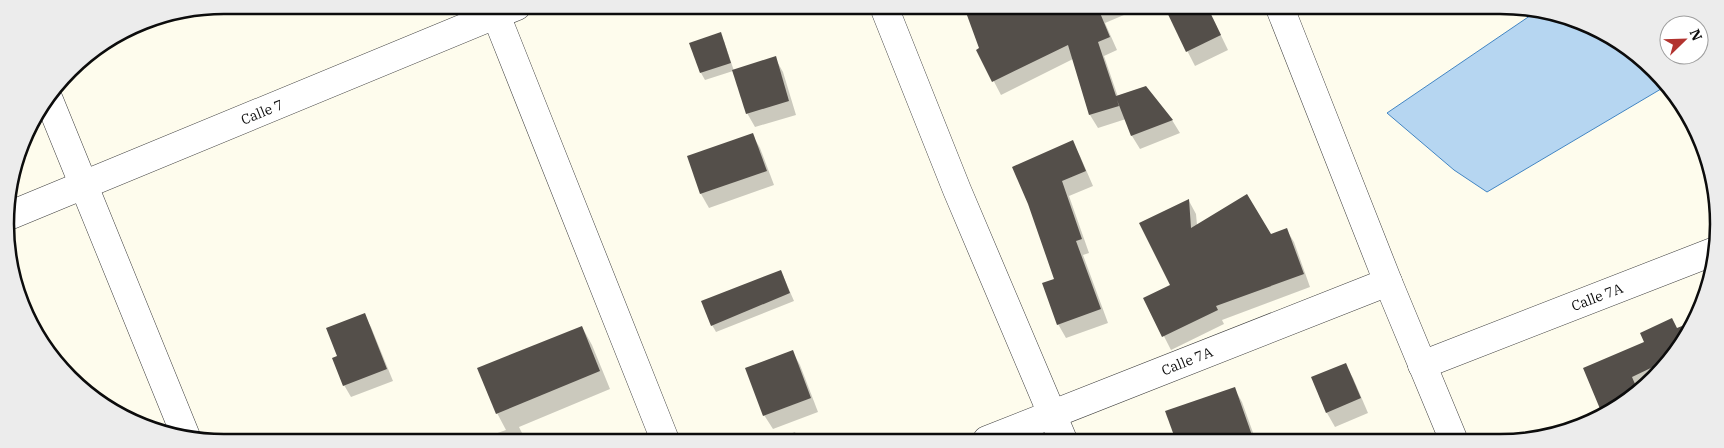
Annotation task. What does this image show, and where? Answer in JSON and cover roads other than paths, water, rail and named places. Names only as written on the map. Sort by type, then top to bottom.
[{"type":"street","name":"Calle 7","points":[[14,215],[496,14]]},
{"type":"street","points":[[507,14],[663,434]]},
{"type":"street","points":[[887,14],[951,174],[1060,434]]},
{"type":"street","points":[[1282,14],[1388,282],[1451,434]]},
{"type":"street","points":[[51,104],[183,430]]},
{"type":"street","name":"Calle 7A","points":[[1422,365],[1708,254]]},
{"type":"street","name":"Calle 7A","points":[[1003,434],[1388,282]]},
{"type":"water","points":[[1529,16],[1568,25],[1593,35],[1628,57],[1649,75],[1661,89],[1487,192],[1454,170],[1387,113]]}]
